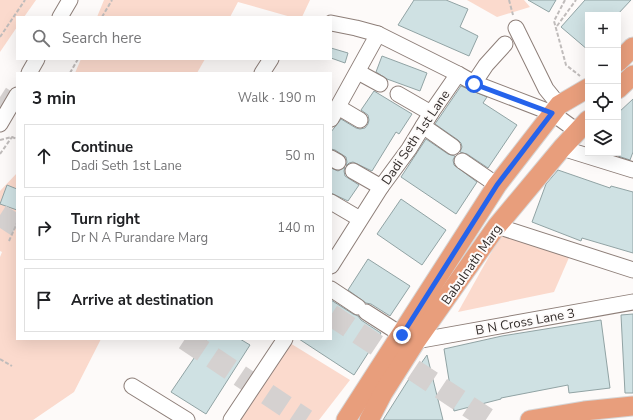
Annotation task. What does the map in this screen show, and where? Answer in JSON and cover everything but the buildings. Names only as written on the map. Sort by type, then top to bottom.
[{"type":"main road","points":[[621,59],[633,47]]},
{"type":"main road","points":[[621,86],[633,75]]},
{"type":"main road","points":[[346,420],[409,338],[497,185],[555,109],[585,83]]},
{"type":"main road","name":"Babulnath Marg","points":[[369,420],[409,338],[497,226],[562,148],[583,126]]},
{"type":"main road","points":[[530,420],[584,411],[633,406]]},
{"type":"street","points":[[61,16],[70,0]]},
{"type":"street","points":[[332,23],[378,34],[458,74],[474,84],[555,109],[583,126]]},
{"type":"street","points":[[516,28],[555,109]]},
{"type":"street","points":[[360,120],[335,113],[378,34]]},
{"type":"street","points":[[474,84],[486,65],[505,44]]},
{"type":"street","points":[[30,72],[36,60]]},
{"type":"street","points":[[263,72],[270,60]]},
{"type":"street","points":[[358,72],[380,84]]},
{"type":"street","name":"Dadi Seth 1st Lane","points":[[332,264],[381,187],[458,74]]},
{"type":"street","points":[[398,94],[431,113]]},
{"type":"street","points":[[0,124],[16,97]]},
{"type":"street","points":[[424,126],[453,147]]},
{"type":"street","points":[[562,148],[633,170]]},
{"type":"street","points":[[462,161],[497,185]]},
{"type":"street","points":[[354,171],[381,187]]},
{"type":"street","points":[[332,203],[360,219]]},
{"type":"street","points":[[497,226],[633,270]]},
{"type":"street","points":[[332,290],[362,310],[409,338]]},
{"type":"street","name":"B N Cross Lane 3","points":[[409,338],[633,302]]},
{"type":"street","points":[[231,420],[284,340]]},
{"type":"street","points":[[132,386],[187,420]]},
{"type":"path","points":[[0,37],[25,0]]},
{"type":"path","points":[[103,16],[112,0]]},
{"type":"path","points":[[565,0],[554,21],[566,65],[585,83]]},
{"type":"path","points":[[556,27],[576,0]]},
{"type":"path","points":[[71,72],[77,60]]},
{"type":"path","points":[[0,140],[12,137],[16,139]]},
{"type":"path","points":[[0,154],[12,137]]},
{"type":"path","points":[[9,241],[16,226]]},
{"type":"path","points":[[0,359],[12,366]]},
{"type":"shaded area","points":[[0,0],[36,0],[25,16],[16,16],[16,28],[0,52]]},
{"type":"shaded area","points":[[104,0],[310,0],[302,16],[287,16],[238,2],[231,16],[97,16]]},
{"type":"shaded area","points":[[467,0],[524,0],[530,7],[497,17]]},
{"type":"shaded area","points":[[81,60],[204,60],[198,72],[75,72]]},
{"type":"shaded area","points":[[16,174],[16,340],[100,340],[74,392],[33,420],[0,420],[0,257],[2,252],[0,251],[0,191]]},
{"type":"shaded area","points":[[501,235],[571,253],[554,292],[458,312]]},
{"type":"shaded area","points":[[285,340],[350,380],[319,420],[236,420]]},
{"type":"tunnel","points":[[0,97],[16,107]]},
{"type":"tunnel","points":[[0,215],[16,225]]},
{"type":"tunnel","points":[[332,316],[489,420]]},
{"type":"tunnel","points":[[186,340],[306,420]]},
{"type":"route","points":[[402,335],[497,185],[552,113],[474,84]]}]
